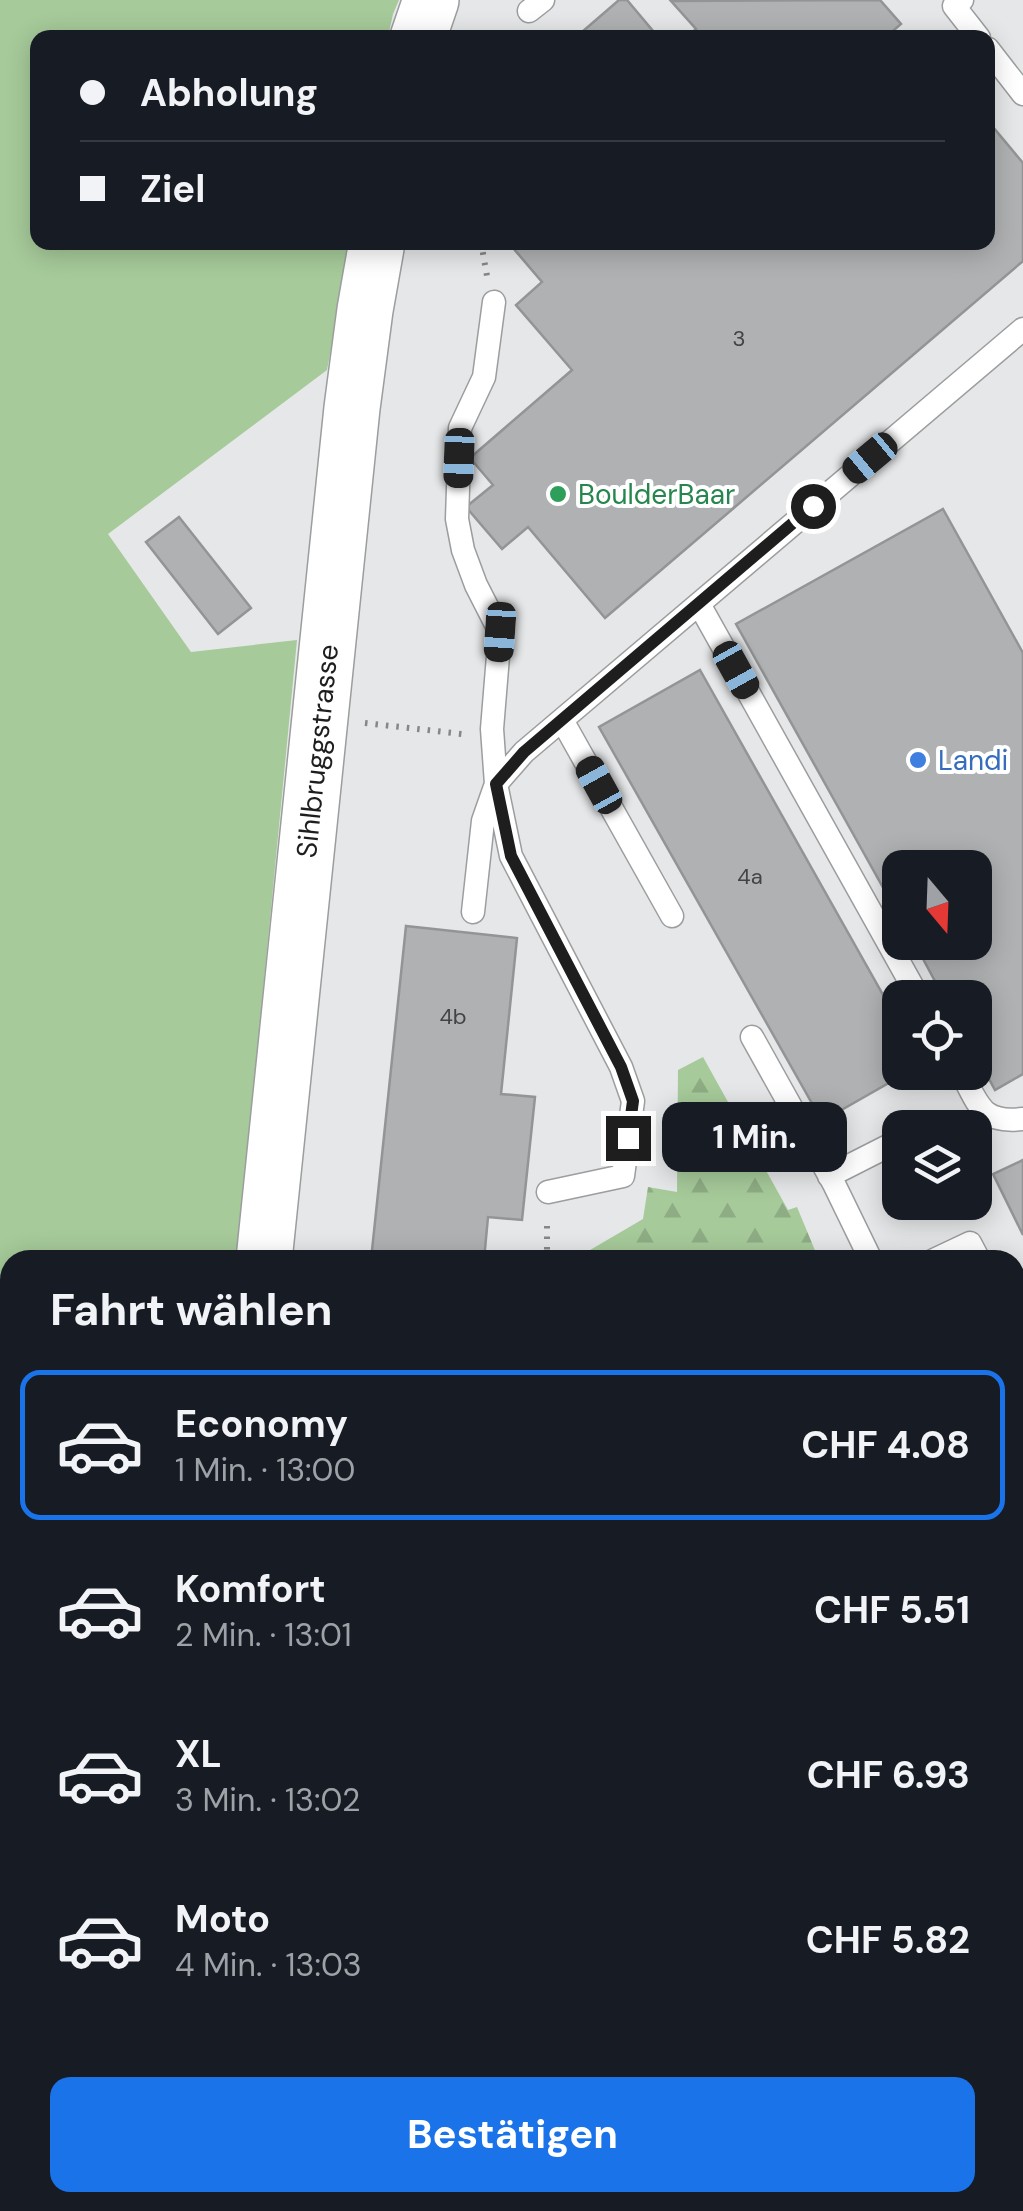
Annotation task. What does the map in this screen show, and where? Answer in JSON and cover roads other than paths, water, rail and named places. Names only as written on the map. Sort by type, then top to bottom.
[{"type":"main road","points":[[421,30],[432,0]]},
{"type":"main road","name":"Sihlbruggstrasse","points":[[265,1250],[352,408],[376,250]]},
{"type":"lane","points":[[962,0],[954,6],[967,30]]},
{"type":"lane","points":[[995,58],[1023,94]]},
{"type":"lane","points":[[494,302],[484,377],[460,428],[457,519],[469,568],[500,632],[492,730],[496,784],[511,856],[621,1067],[633,1101],[623,1176],[548,1192]]},
{"type":"lane","points":[[473,912],[483,821],[496,784],[524,752],[1023,329]]},
{"type":"lane","points":[[699,604],[909,980]]},
{"type":"lane","points":[[562,720],[672,916]]},
{"type":"lane","points":[[752,1037],[830,1176],[866,1250]]},
{"type":"lane","points":[[971,1090],[992,1118],[1023,1119]]},
{"type":"lane","points":[[830,1176],[882,1149]]},
{"type":"place","name":"BoulderBaar","points":[[558,494]]},
{"type":"place","name":"Landi","points":[[918,760]]}]
